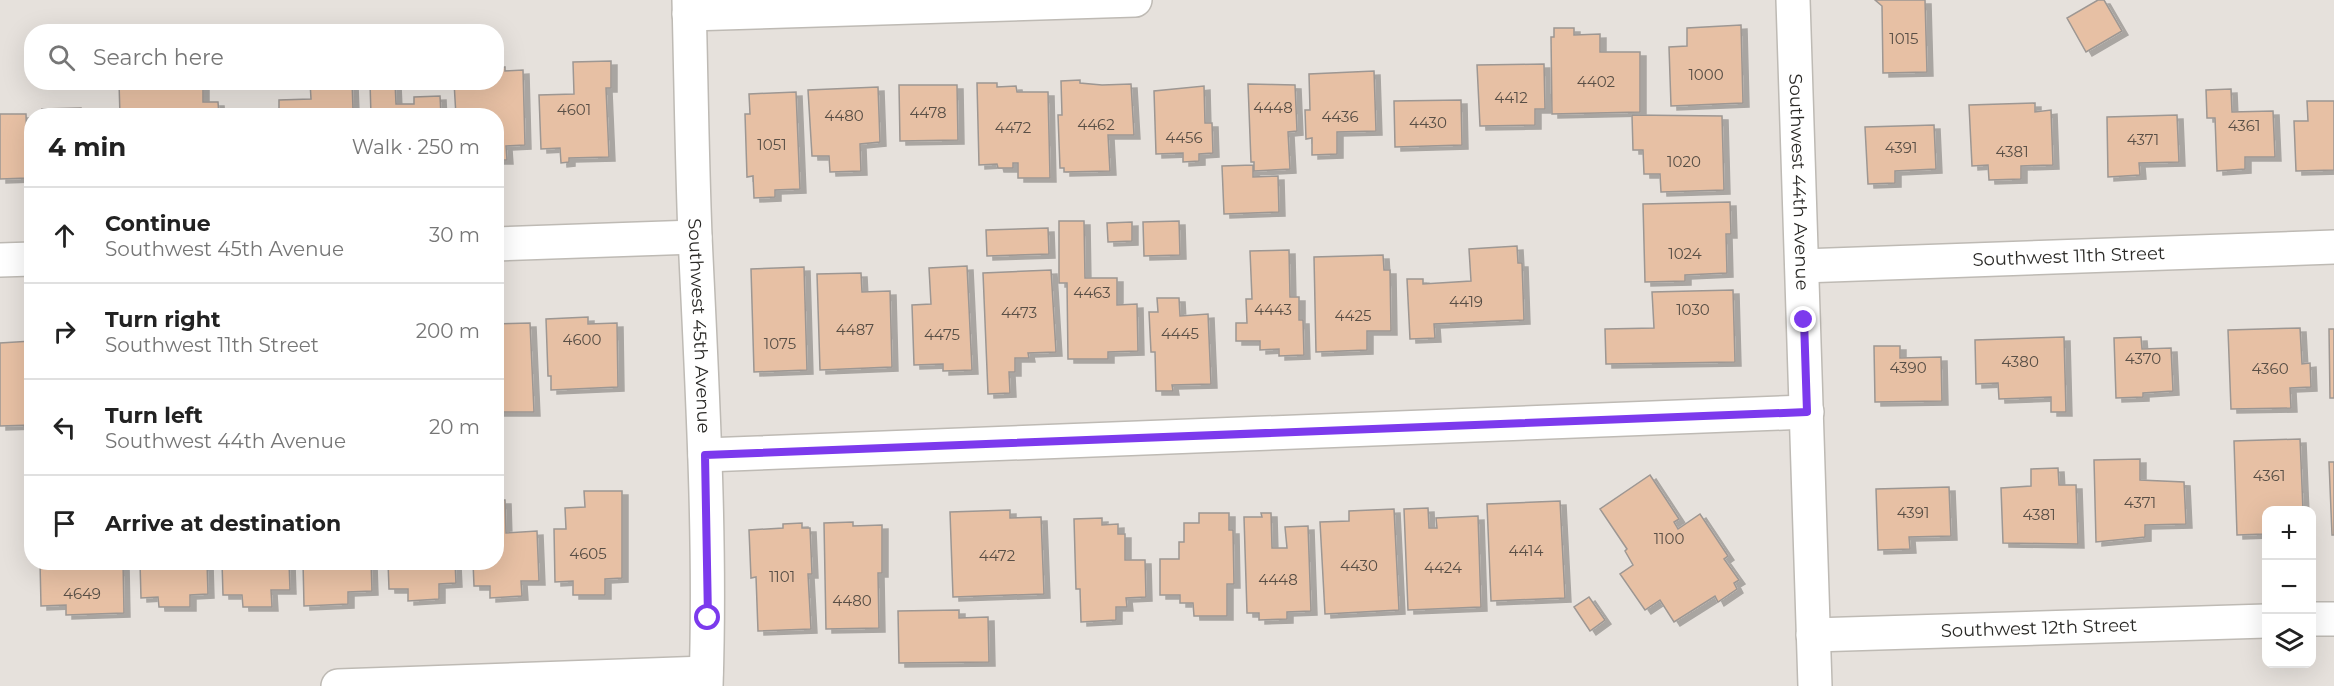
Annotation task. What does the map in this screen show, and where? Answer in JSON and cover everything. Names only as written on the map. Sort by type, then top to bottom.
[{"type":"street","points":[[689,7],[1135,0]]},
{"type":"street","name":"Southwest 44th Avenue","points":[[1793,0],[1815,686]]},
{"type":"street","name":"Southwest 45th Avenue","points":[[689,7],[695,237],[705,455],[708,618],[706,680]]},
{"type":"street","points":[[504,244],[695,237]]},
{"type":"street","name":"Southwest 11th Street","points":[[1802,266],[2334,247]]},
{"type":"street","points":[[0,260],[24,259]]},
{"type":"street","points":[[705,455],[1807,412]]},
{"type":"street","points":[[2316,619],[2334,619]]},
{"type":"street","name":"Southwest 12th Street","points":[[1813,636],[2262,621]]},
{"type":"street","points":[[338,686],[706,680]]},
{"type":"building","points":[[1875,0],[1925,0],[1927,72],[1883,73],[1882,6]]},
{"type":"building","points":[[2098,0],[2104,0],[2122,31],[2086,52],[2067,18]]},
{"type":"building","points":[[1741,25],[1743,103],[1671,106],[1669,47],[1687,46],[1687,28]]},
{"type":"building","points":[[1554,28],[1574,28],[1574,35],[1600,34],[1600,52],[1640,52],[1640,112],[1552,114],[1551,37],[1554,37]]},
{"type":"building","points":[[611,61],[611,88],[606,88],[609,157],[569,158],[569,162],[561,163],[560,148],[541,149],[539,95],[574,94],[573,62]]},
{"type":"building","points":[[1544,64],[1545,109],[1535,109],[1535,125],[1480,126],[1477,65]]},
{"type":"building","points":[[504,67],[505,71],[523,70],[525,145],[506,146],[507,160],[504,160],[504,108],[456,108],[454,90],[504,90]]},
{"type":"building","points":[[1374,71],[1376,131],[1337,132],[1337,154],[1312,155],[1312,138],[1306,139],[1305,110],[1310,110],[1309,74]]},
{"type":"building","points":[[1080,80],[1080,83],[1102,85],[1131,84],[1134,135],[1108,135],[1110,171],[1064,172],[1064,168],[1060,168],[1058,115],[1062,115],[1061,81]]},
{"type":"building","points":[[977,83],[997,83],[997,87],[1016,86],[1017,92],[1048,92],[1050,178],[1018,178],[1018,163],[1013,163],[1013,168],[998,168],[997,164],[979,165]]},
{"type":"building","points":[[1248,84],[1295,85],[1297,131],[1288,132],[1290,169],[1254,171],[1254,162],[1251,162]]},
{"type":"building","points":[[899,85],[957,85],[958,140],[900,141]]},
{"type":"building","points":[[1204,86],[1205,123],[1212,123],[1213,153],[1199,154],[1199,161],[1183,162],[1183,153],[1156,154],[1154,91]]},
{"type":"building","points":[[878,87],[880,142],[860,144],[861,171],[830,172],[829,156],[812,156],[808,90]]},
{"type":"building","points":[[2231,89],[2232,112],[2273,111],[2275,157],[2245,157],[2245,169],[2217,171],[2215,118],[2207,118],[2206,90]]},
{"type":"building","points":[[119,90],[203,90],[203,102],[218,102],[218,108],[120,108]]},
{"type":"building","points":[[310,90],[352,90],[353,108],[279,108],[279,100],[311,99]]},
{"type":"building","points":[[370,90],[395,90],[396,104],[414,104],[414,97],[440,96],[441,108],[371,108]]},
{"type":"building","points":[[796,92],[800,189],[775,190],[775,197],[754,198],[753,176],[747,177],[745,114],[750,114],[749,94]]},
{"type":"building","points":[[1461,100],[1462,145],[1395,147],[1394,101]]},
{"type":"building","points":[[2307,101],[2334,101],[2334,170],[2296,171],[2294,121],[2308,121]]},
{"type":"building","points":[[2035,103],[2035,112],[2051,110],[2053,165],[2021,166],[2021,179],[1989,180],[1988,165],[1972,166],[1969,105]]},
{"type":"building","points":[[0,114],[24,114],[24,178],[0,179]]},
{"type":"building","points":[[1632,115],[1722,116],[1724,190],[1661,192],[1660,174],[1644,174],[1643,150],[1633,150]]},
{"type":"building","points":[[2177,115],[2179,162],[2139,163],[2140,175],[2108,177],[2107,117]]},
{"type":"building","points":[[1934,125],[1936,169],[1895,171],[1895,183],[1868,184],[1865,127]]},
{"type":"building","points":[[1253,165],[1253,177],[1278,176],[1279,212],[1224,214],[1222,166]]},
{"type":"building","points":[[1730,202],[1731,234],[1726,234],[1727,273],[1685,275],[1685,281],[1645,282],[1643,204]]},
{"type":"building","points":[[1059,221],[1084,221],[1085,278],[1117,278],[1117,305],[1137,304],[1138,351],[1108,352],[1108,359],[1068,359],[1067,283],[1059,283]]},
{"type":"building","points":[[1179,221],[1180,255],[1144,256],[1143,222]]},
{"type":"building","points":[[1132,222],[1132,241],[1108,242],[1107,223]]},
{"type":"building","points":[[1048,228],[1049,254],[987,256],[986,230]]},
{"type":"building","points":[[1517,246],[1518,263],[1522,263],[1524,320],[1434,324],[1435,338],[1410,339],[1407,279],[1423,279],[1423,284],[1471,281],[1469,249]]},
{"type":"building","points":[[1289,250],[1290,297],[1299,297],[1299,320],[1303,320],[1304,355],[1279,356],[1279,349],[1260,350],[1260,341],[1236,341],[1236,323],[1247,323],[1246,299],[1252,299],[1250,251]]},
{"type":"building","points":[[1383,255],[1384,270],[1390,270],[1391,331],[1367,331],[1367,350],[1316,352],[1314,257]]},
{"type":"building","points":[[967,266],[972,370],[943,371],[943,364],[914,365],[912,305],[931,304],[929,268]]},
{"type":"building","points":[[804,267],[807,370],[754,372],[751,269]]},
{"type":"building","points":[[1051,270],[1056,352],[1028,353],[1029,358],[1015,358],[1015,372],[1009,372],[1010,393],[988,394],[983,273]]},
{"type":"building","points":[[861,273],[862,292],[890,291],[892,367],[820,370],[817,274]]},
{"type":"building","points":[[1733,290],[1735,362],[1606,364],[1605,329],[1654,328],[1652,292]]},
{"type":"building","points":[[1157,298],[1179,298],[1180,316],[1208,314],[1211,384],[1172,385],[1173,391],[1156,391],[1155,352],[1151,352],[1149,312],[1158,312]]},
{"type":"building","points":[[588,317],[588,324],[617,323],[618,387],[551,390],[551,376],[548,376],[546,319]]},
{"type":"building","points":[[530,323],[534,412],[504,412],[504,324]]},
{"type":"building","points":[[2300,328],[2302,364],[2310,363],[2311,387],[2290,388],[2291,408],[2231,409],[2228,330]]},
{"type":"building","points":[[2329,329],[2334,329],[2334,398],[2330,398]]},
{"type":"building","points":[[2064,337],[2066,412],[2051,412],[2051,397],[1999,399],[1998,383],[1976,384],[1975,340]]},
{"type":"building","points":[[2141,337],[2142,349],[2171,348],[2173,391],[2143,393],[2143,397],[2116,398],[2114,338]]},
{"type":"building","points":[[24,342],[24,425],[0,426],[0,343]]},
{"type":"building","points":[[1874,346],[1900,346],[1900,358],[1941,357],[1942,401],[1875,402]]},
{"type":"building","points":[[2300,439],[2303,506],[2262,506],[2262,534],[2237,535],[2234,441]]},
{"type":"building","points":[[2140,459],[2140,480],[2184,482],[2186,524],[2145,525],[2145,537],[2096,542],[2094,460]]},
{"type":"building","points":[[2329,462],[2334,462],[2334,535],[2332,535]]},
{"type":"building","points":[[2058,468],[2059,485],[2076,485],[2078,544],[2003,543],[2001,488],[2031,486],[2031,469]]},
{"type":"building","points":[[1650,475],[1679,519],[1674,522],[1678,529],[1700,514],[1728,556],[1724,559],[1739,580],[1734,583],[1737,589],[1718,602],[1715,596],[1674,622],[1660,600],[1645,610],[1620,574],[1633,565],[1625,551],[1627,549],[1600,509]]},
{"type":"building","points":[[1949,487],[1951,536],[1909,537],[1910,549],[1878,550],[1876,489]]},
{"type":"building","points":[[584,491],[622,491],[622,578],[605,579],[605,595],[573,595],[573,581],[555,582],[554,529],[566,529],[565,508],[585,507]]},
{"type":"building","points":[[505,500],[506,533],[537,531],[539,581],[521,581],[522,596],[490,598],[490,586],[474,586],[473,570],[504,570]]},
{"type":"building","points":[[1560,501],[1565,598],[1491,601],[1487,504]]},
{"type":"building","points":[[1428,508],[1429,528],[1437,528],[1436,518],[1478,516],[1481,607],[1408,610],[1404,509]]},
{"type":"building","points":[[1394,509],[1399,610],[1325,614],[1320,522],[1349,521],[1349,511]]},
{"type":"building","points":[[1010,510],[1010,518],[1041,517],[1044,594],[953,597],[950,512]]},
{"type":"building","points":[[1199,513],[1229,513],[1229,530],[1233,530],[1234,584],[1227,584],[1227,616],[1194,616],[1193,603],[1180,603],[1180,595],[1160,595],[1160,559],[1179,559],[1179,542],[1184,542],[1184,523],[1199,523]]},
{"type":"building","points":[[1261,513],[1271,513],[1272,548],[1287,548],[1285,527],[1308,526],[1311,611],[1287,612],[1287,619],[1259,620],[1259,613],[1247,613],[1244,517],[1262,517]]},
{"type":"building","points":[[1102,518],[1102,525],[1118,524],[1118,534],[1125,534],[1125,560],[1145,560],[1146,597],[1126,598],[1127,607],[1116,607],[1116,620],[1081,622],[1080,589],[1076,589],[1074,519]]},
{"type":"building","points":[[853,522],[853,526],[882,525],[882,573],[878,573],[879,628],[826,629],[824,523]]},
{"type":"building","points":[[802,523],[802,528],[810,528],[812,574],[808,574],[811,629],[758,631],[756,577],[751,578],[749,530],[783,528],[783,524]]},
{"type":"building","points":[[40,570],[123,570],[124,613],[66,615],[66,605],[41,606]]},
{"type":"building","points":[[140,570],[207,570],[208,594],[190,595],[190,607],[159,607],[158,597],[141,598]]},
{"type":"building","points":[[222,570],[289,570],[290,590],[271,590],[272,607],[243,607],[242,595],[223,595]]},
{"type":"building","points":[[303,570],[371,570],[372,591],[348,592],[348,604],[304,606]]},
{"type":"building","points":[[388,570],[455,570],[456,583],[439,584],[439,599],[408,601],[408,589],[389,589]]},
{"type":"building","points":[[1589,597],[1605,620],[1590,631],[1574,607]]},
{"type":"building","points":[[959,610],[959,618],[988,617],[989,662],[899,663],[898,611]]},
{"type":"route","points":[[708,618],[705,455],[1807,412],[1804,320]]}]
